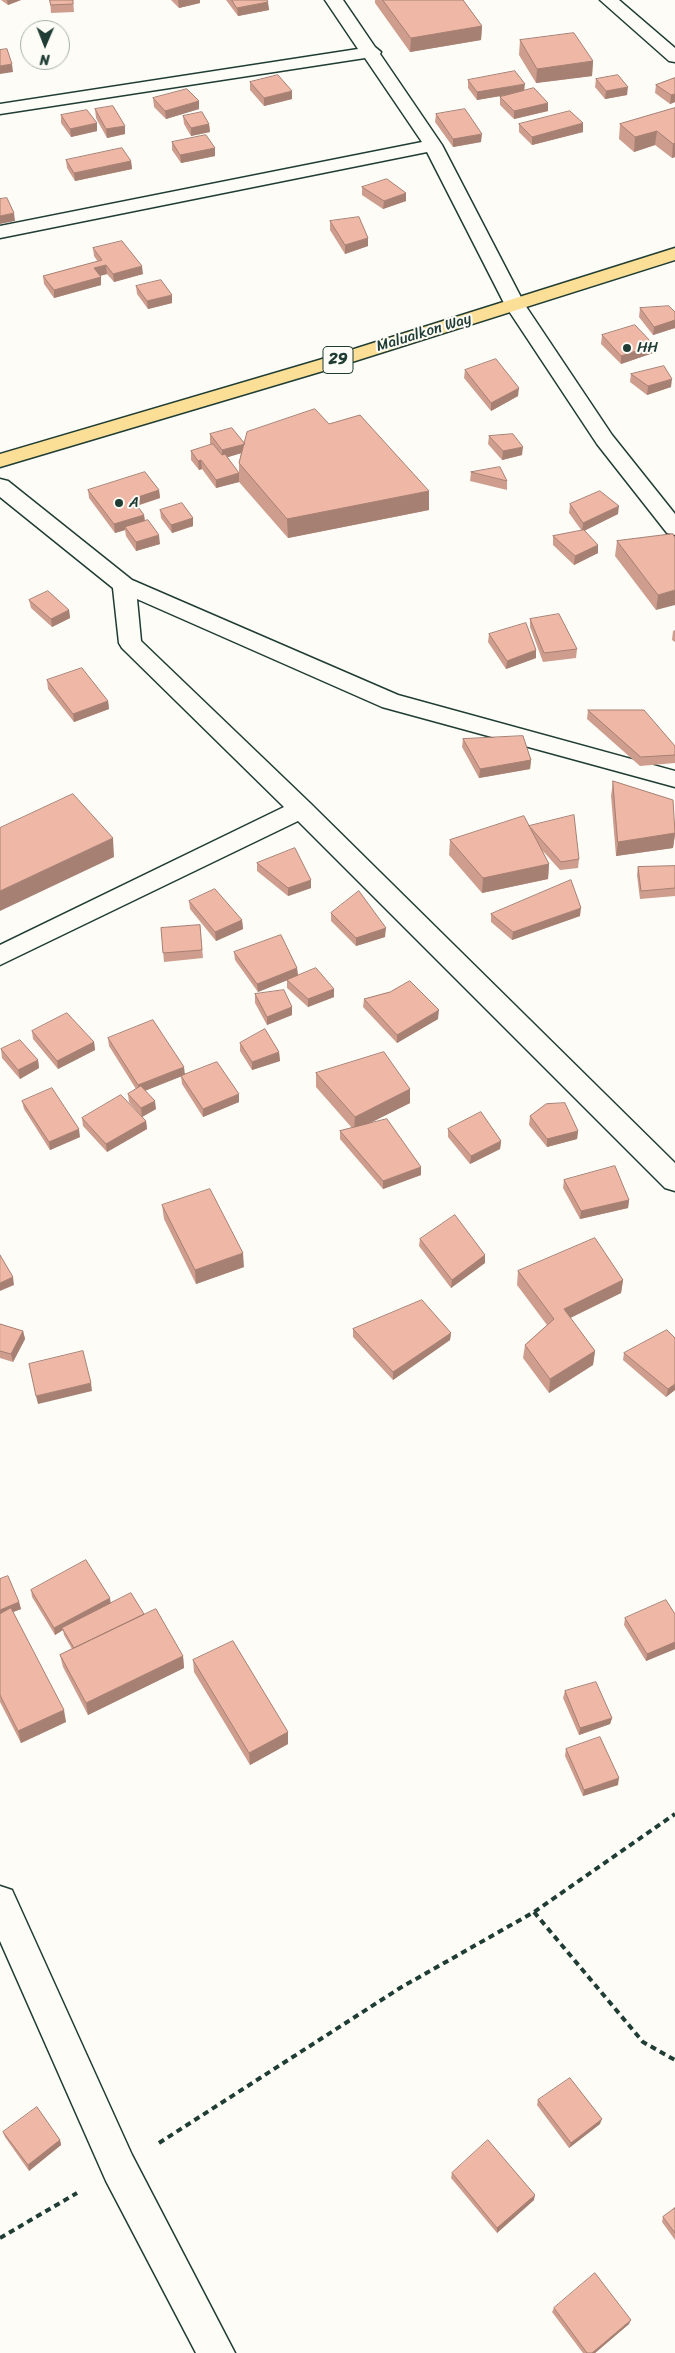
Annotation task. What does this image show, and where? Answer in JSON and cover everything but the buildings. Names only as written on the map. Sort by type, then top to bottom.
[{"type":"main road","name":"Malualkon Way","points":[[0,461],[515,305],[675,254]]},
{"type":"street","points":[[334,0],[372,52],[433,145],[515,305],[604,439],[675,528]]},
{"type":"street","points":[[609,0],[675,57]]},
{"type":"street","points":[[0,109],[372,52]]},
{"type":"street","points":[[0,232],[433,145]]},
{"type":"street","points":[[0,486],[124,585],[390,701],[675,779]]},
{"type":"street","points":[[124,585],[130,643],[301,809],[675,1180]]},
{"type":"street","points":[[0,956],[301,809]]},
{"type":"street","points":[[0,1902],[119,2168],[216,2353]]},
{"type":"path","points":[[0,2238],[119,2168],[400,1988],[534,1912],[675,1814]]},
{"type":"path","points":[[534,1912],[643,2042],[675,2060]]},
{"type":"place","name":"HH","points":[[627,348]]},
{"type":"place","name":"A","points":[[119,503]]}]
